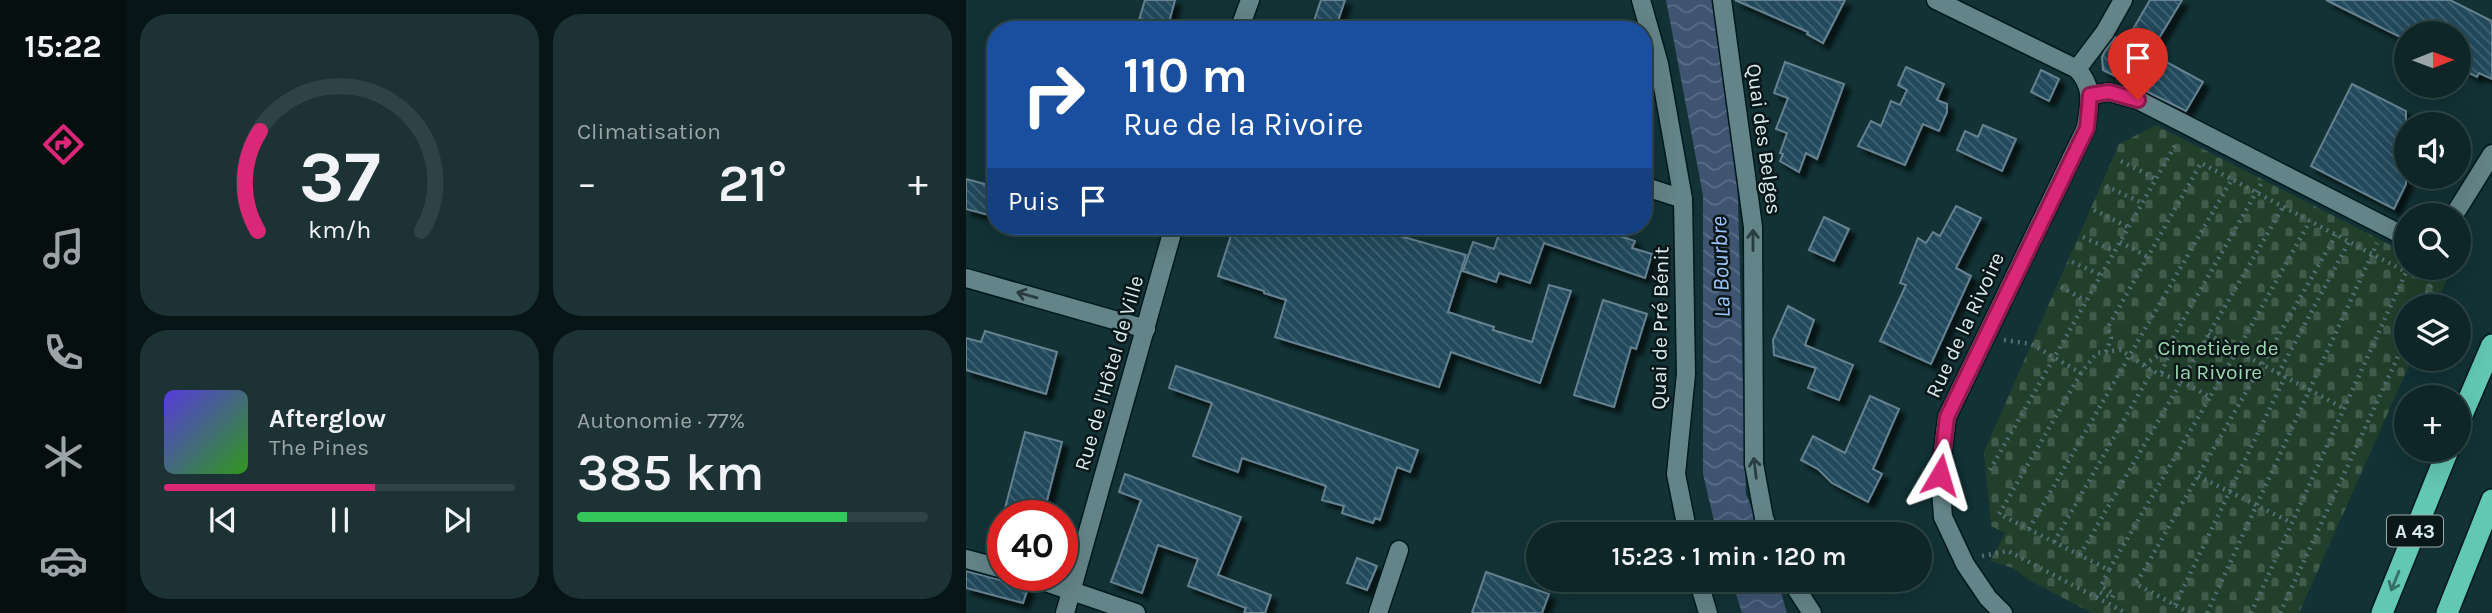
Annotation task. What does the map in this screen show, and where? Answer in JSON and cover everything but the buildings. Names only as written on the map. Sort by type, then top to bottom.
[{"type":"highway","points":[[2471,394],[2492,345]]},
{"type":"highway","name":"A 43","points":[[2382,613],[2443,462]]},
{"type":"highway","name":"A 43","points":[[2447,613],[2492,500]]},
{"type":"street","points":[[1242,21],[1250,0]]},
{"type":"street","name":"Quai de Pré Bénit","points":[[1641,0],[1647,21]]},
{"type":"street","name":"Quai des Belges","points":[[1722,0],[1753,227],[1754,464],[1766,522]]},
{"type":"street","points":[[1936,0],[2077,69],[2087,80],[2090,95],[2109,92],[2138,100],[2394,231]]},
{"type":"street","points":[[2077,69],[2105,32],[2123,0]]},
{"type":"street","name":"Quai de Pré Bénit","points":[[1652,39],[1659,64],[1683,199],[1686,374],[1676,474],[1686,522]]},
{"type":"street","name":"Rue de la Rivoire","points":[[2003,613],[1988,598],[1965,564],[1943,517],[1940,475],[1947,417],[2087,128],[2090,95]]},
{"type":"street","points":[[2461,203],[2492,153]]},
{"type":"street","points":[[1652,189],[1683,199]]},
{"type":"street","name":"Rue de l'Hôtel de Ville","points":[[1078,566],[1172,235]]},
{"type":"street","points":[[966,278],[1146,329]]},
{"type":"street","points":[[1378,613],[1399,550]]},
{"type":"street","points":[[966,559],[987,565]]},
{"type":"street","points":[[1071,591],[1136,613]]},
{"type":"street","name":"Rue de l'Hôtel de Ville","points":[[1065,613],[1071,591]]},
{"type":"street","points":[[1702,592],[1708,613]]},
{"type":"street","points":[[1798,592],[1812,613]]},
{"type":"path","points":[[1990,470],[2186,125]]},
{"type":"path","points":[[2120,161],[2156,179]]},
{"type":"path","points":[[2106,352],[2111,338],[2108,327],[2201,163],[2394,264]]},
{"type":"path","points":[[2144,365],[2166,350],[2269,167]]},
{"type":"path","points":[[2029,529],[2232,179]]},
{"type":"path","points":[[2106,186],[2142,203]]},
{"type":"path","points":[[2080,555],[2283,206]]},
{"type":"path","points":[[2094,210],[2128,227]]},
{"type":"path","points":[[2096,597],[2099,592],[2112,598],[2113,594],[2101,586],[2109,570],[2310,221]]},
{"type":"path","points":[[2207,613],[2386,227]]},
{"type":"path","points":[[2190,613],[2136,583],[2336,235]]},
{"type":"path","points":[[2083,237],[2115,251]]},
{"type":"path","points":[[2120,242],[2148,257]]},
{"type":"path","points":[[2278,374],[2349,242]]},
{"type":"path","points":[[2072,262],[2101,275]]},
{"type":"path","points":[[2251,613],[2402,280]]},
{"type":"path","points":[[2061,287],[2086,301]]},
{"type":"path","points":[[2208,334],[2343,408]]},
{"type":"path","points":[[1986,338],[2031,344],[2081,373]]},
{"type":"path","points":[[2109,570],[1999,514],[2081,373],[2097,353],[2121,349],[2152,371],[2180,380],[2210,397]]},
{"type":"path","points":[[2161,374],[2168,357],[2166,350]]},
{"type":"path","points":[[2280,613],[2394,365]]},
{"type":"path","points":[[2054,542],[2152,371]]},
{"type":"path","points":[[2175,605],[2285,377]]},
{"type":"path","points":[[2198,476],[2292,523]]},
{"type":"path","points":[[1993,554],[2008,551],[2126,613]]},
{"type":"green space","name":"Cimetière de la Rivoire","points":[[2156,125],[2394,247],[2394,280],[2447,280],[2440,294],[2394,294],[2394,371],[2407,371],[2400,385],[2394,385],[2394,399],[2299,613],[2092,613],[2027,579],[2013,568],[1990,561],[2005,533],[1991,526],[1984,452],[2119,144]]},
{"type":"water","name":"La Bourbre","points":[[1666,0],[1714,0],[1737,166],[1746,494],[1757,522],[1714,522],[1703,474],[1703,195]]},
{"type":"water","points":[[1735,592],[1781,592],[1787,613],[1742,613]]},
{"type":"route","points":[[1940,475],[1947,417],[2087,128],[2090,95],[2109,92],[2138,100]]}]
